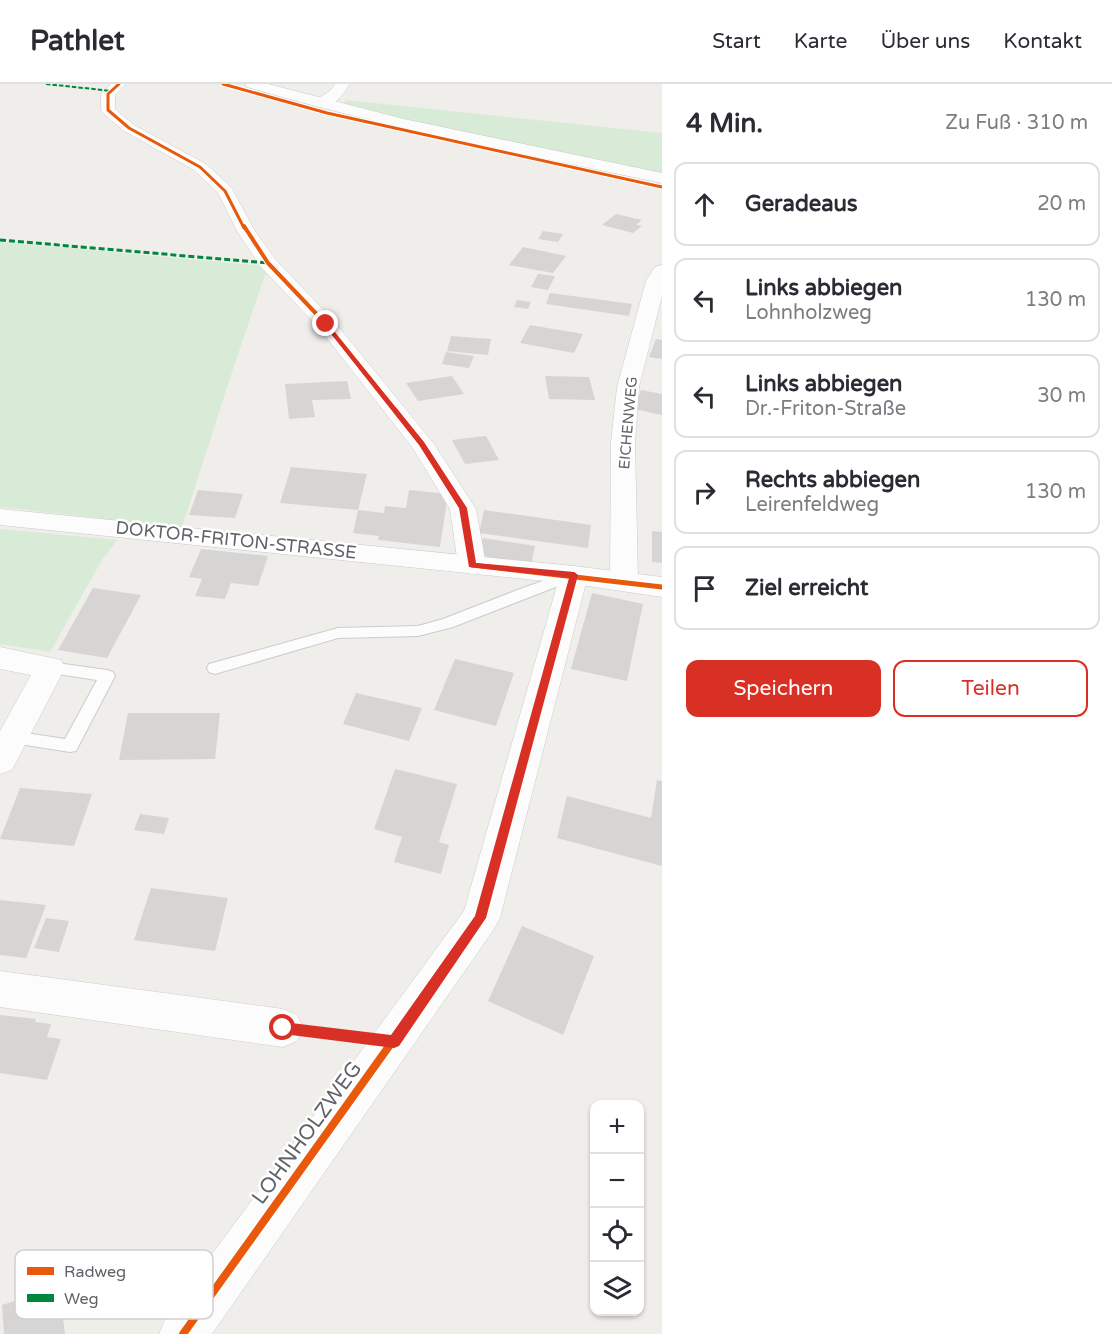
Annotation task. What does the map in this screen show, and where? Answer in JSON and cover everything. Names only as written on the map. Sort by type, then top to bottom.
[{"type":"main road","points":[[252,84],[321,103],[489,142],[662,178]]},
{"type":"main road","name":"DOKTOR-FRITON-STRASSE","points":[[0,517],[574,575],[662,587]]},
{"type":"street","points":[[119,84],[108,94],[108,110],[117,120],[136,133],[200,167],[225,191],[246,231],[268,263],[326,324],[422,444],[463,508],[472,566]]},
{"type":"street","points":[[321,103],[338,93],[342,84]]},
{"type":"street","name":"EICHENWEG","points":[[624,581],[623,443],[628,387],[656,281],[662,271]]},
{"type":"street","name":"LOHNHOLZWEG","points":[[213,1292],[394,1042],[480,918],[574,575]]},
{"type":"street","points":[[0,658],[50,668],[6,749]]},
{"type":"street","points":[[0,989],[283,1028]]},
{"type":"street","name":"LOHNHOLZWEG","points":[[183,1334],[194,1319]]},
{"type":"lane","points":[[215,668],[339,633],[418,631],[448,623],[574,575]]},
{"type":"lane","points":[[6,749],[70,746],[107,676],[50,668]]},
{"type":"path","points":[[283,1028],[394,1042]]},
{"type":"green space","points":[[345,100],[662,133],[662,174],[501,142],[345,105]]},
{"type":"green space","points":[[0,242],[265,266],[274,275],[265,275],[182,527],[0,507]]},
{"type":"green space","points":[[0,529],[117,540],[102,560],[50,652],[0,644]]},
{"type":"building","points":[[616,214],[642,220],[636,225],[642,226],[633,233],[602,225]]},
{"type":"building","points":[[543,231],[563,234],[558,242],[538,239]]},
{"type":"building","points":[[523,247],[566,256],[553,273],[509,265]]},
{"type":"building","points":[[538,274],[555,276],[548,290],[531,287]]},
{"type":"building","points":[[550,293],[632,304],[629,316],[546,304]]},
{"type":"building","points":[[517,300],[531,302],[528,309],[514,307]]},
{"type":"building","points":[[530,325],[583,334],[574,353],[520,343]]},
{"type":"building","points":[[451,336],[491,339],[488,355],[447,351]]},
{"type":"building","points":[[656,339],[662,340],[662,359],[649,357]]},
{"type":"building","points":[[446,352],[474,356],[469,368],[442,364]]},
{"type":"building","points":[[452,376],[464,394],[418,401],[406,383]]},
{"type":"building","points":[[545,376],[589,377],[595,400],[549,399]]},
{"type":"building","points":[[347,381],[351,399],[312,400],[315,417],[289,419],[285,384]]},
{"type":"building","points":[[641,390],[662,394],[662,415],[634,409]]},
{"type":"building","points":[[486,436],[499,460],[465,464],[452,440]]},
{"type":"building","points":[[291,467],[367,474],[358,510],[280,503]]},
{"type":"building","points":[[198,490],[243,494],[235,518],[189,515]]},
{"type":"building","points":[[409,490],[448,494],[440,547],[378,540],[379,536],[353,533],[358,510],[384,513],[385,506],[406,508]]},
{"type":"building","points":[[484,510],[591,525],[588,548],[479,533]]},
{"type":"building","points":[[652,531],[662,532],[662,563],[652,562]]},
{"type":"building","points":[[483,538],[535,546],[531,564],[478,555]]},
{"type":"building","points":[[201,549],[268,556],[258,586],[231,583],[225,599],[195,596],[202,579],[189,577]]},
{"type":"building","points":[[93,588],[141,595],[107,658],[58,650]]},
{"type":"building","points":[[592,593],[643,604],[627,681],[571,669]]},
{"type":"building","points":[[455,659],[514,673],[496,726],[434,710]]},
{"type":"building","points":[[356,693],[422,708],[409,741],[343,724]]},
{"type":"building","points":[[128,713],[220,713],[215,759],[119,760]]},
{"type":"building","points":[[395,769],[457,784],[439,842],[449,845],[441,874],[394,862],[402,837],[374,829]]},
{"type":"building","points":[[657,780],[662,781],[662,866],[557,838],[567,796],[651,818]]},
{"type":"building","points":[[20,788],[92,794],[74,846],[0,839]]},
{"type":"building","points":[[140,814],[169,818],[164,834],[134,830]]},
{"type":"building","points":[[151,888],[228,898],[215,951],[134,940]]},
{"type":"building","points":[[0,900],[46,905],[26,958],[0,955]]},
{"type":"building","points":[[46,918],[69,921],[59,952],[34,948]]},
{"type":"building","points":[[522,926],[594,956],[563,1035],[488,1001]]},
{"type":"building","points":[[0,1015],[36,1019],[35,1022],[51,1024],[47,1037],[61,1039],[47,1080],[0,1073]]},
{"type":"building","points":[[15,1301],[15,1319],[63,1319],[65,1334],[4,1334],[2,1305]]},
{"type":"marked path","points":[[46,84],[112,91]]},
{"type":"marked path","points":[[0,240],[268,263]]},
{"type":"cycle path","points":[[119,84],[108,94],[108,110],[129,128],[200,167],[225,191],[246,231],[268,263],[326,324],[422,444],[463,509],[472,565],[662,587]]},
{"type":"cycle path","points":[[223,84],[327,113],[662,187]]},
{"type":"cycle path","points":[[213,1292],[481,918],[574,575]]},
{"type":"cycle path","points":[[183,1334],[194,1319]]},
{"type":"route","points":[[283,1028],[394,1042],[480,918],[574,575],[472,566],[463,508],[422,444],[326,324]]}]
